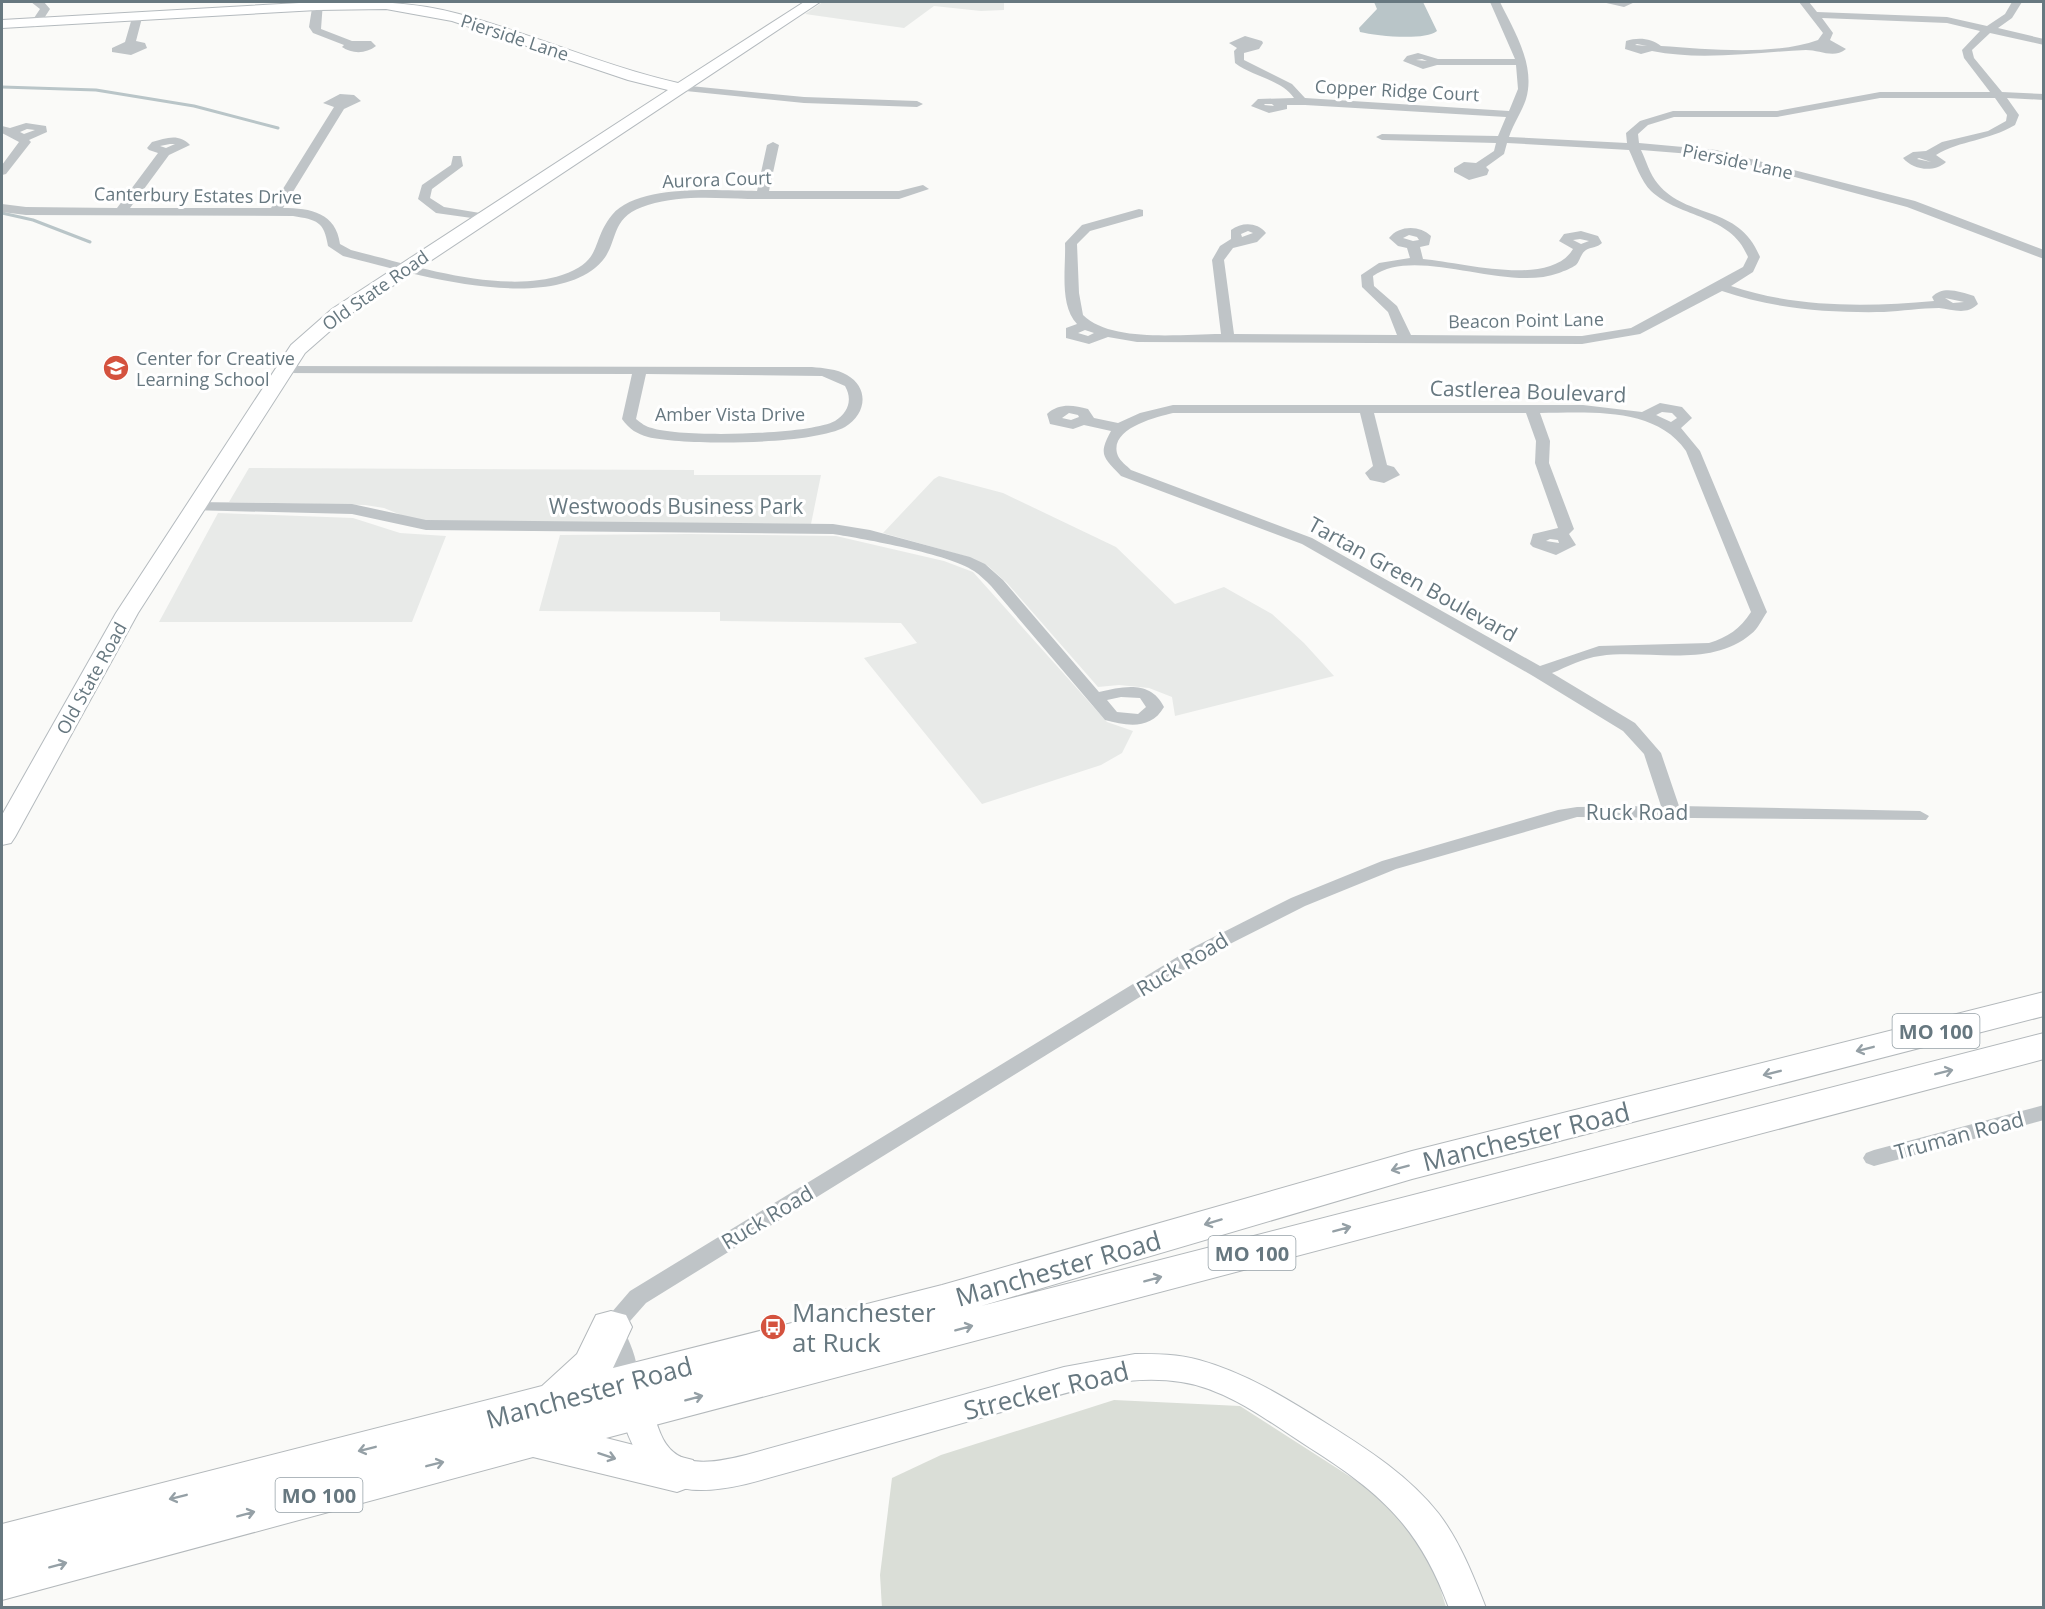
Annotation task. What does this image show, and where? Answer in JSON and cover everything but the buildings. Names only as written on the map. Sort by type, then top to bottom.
[{"type":"highway","name":"Manchester Road","points":[[2,1580],[529,1440],[632,1397],[1402,1168],[2043,1004]]},
{"type":"highway","name":"Manchester Road","points":[[2,1542],[554,1400],[632,1397],[2043,1046]]},
{"type":"highway","points":[[554,1400],[592,1365],[611,1327]]},
{"type":"highway","points":[[529,1440],[575,1446],[644,1468],[677,1473]]},
{"type":"street","points":[[35,24],[45,9],[44,5],[36,2]]},
{"type":"street","name":"Old State Road","points":[[2,837],[127,613],[298,349],[321,328],[407,267],[813,2]]},
{"type":"street","points":[[1478,167],[1500,152],[1500,139],[1513,115],[1525,82],[1521,62],[1495,2]]},
{"type":"street","points":[[1607,2],[1620,4],[1630,2]]},
{"type":"street","points":[[1804,2],[1828,33],[1823,41],[1809,47]]},
{"type":"street","points":[[1928,155],[1946,144],[1984,136],[2007,126],[2013,116],[1999,94],[1969,58],[1967,50],[1989,27],[2010,15],[2017,2]]},
{"type":"street","points":[[318,4],[314,27],[318,33],[352,44]]},
{"type":"street","name":"Pierside Lane","points":[[2,24],[137,18],[318,4],[386,5],[431,11],[633,77],[680,88],[804,100],[917,104]]},
{"type":"street","points":[[1814,15],[1920,17],[1989,27],[2043,42]]},
{"type":"street","points":[[130,44],[137,18]]},
{"type":"street","points":[[1654,49],[1779,50],[1809,47],[1832,51],[1841,49],[1823,41]]},
{"type":"street","points":[[1243,47],[1236,54],[1243,66],[1284,81],[1295,90],[1301,100]]},
{"type":"street","points":[[1436,62],[1521,62]]},
{"type":"street","points":[[633,77],[650,90],[654,105]]},
{"type":"street","points":[[1632,146],[1632,134],[1639,126],[1673,114],[1777,114],[1893,94],[1999,94],[2043,97]]},
{"type":"street","name":"Copper Ridge Court","points":[[1279,102],[1301,100],[1385,107],[1450,107],[1513,115]]},
{"type":"street","points":[[275,211],[340,106]]},
{"type":"street","points":[[26,126],[42,128],[41,132],[24,138],[7,130],[26,126]]},
{"type":"street","name":"Pierside Lane","points":[[1382,137],[1500,139],[1701,150],[1754,161],[1920,207],[2043,255]]},
{"type":"street","points":[[2,172],[24,146],[24,138]]},
{"type":"street","points":[[762,195],[773,145]]},
{"type":"street","name":"Beacon Point Lane","points":[[1087,324],[1108,333],[1137,339],[1605,337],[1635,331],[1722,288],[1749,269],[1754,257],[1748,242],[1725,223],[1671,200],[1657,190],[1632,146]]},
{"type":"street","points":[[121,211],[165,152]]},
{"type":"street","points":[[457,158],[457,166],[426,188],[424,199],[440,210],[482,217]]},
{"type":"street","name":"Aurora Court","points":[[407,267],[507,285],[571,281],[597,259],[611,223],[631,206],[679,195],[899,195],[923,189]]},
{"type":"street","name":"Canterbury Estates Drive","points":[[2,208],[26,211],[275,211],[306,214],[323,221],[332,229],[334,246],[339,249],[407,267]]},
{"type":"street","points":[[1108,333],[1089,340],[1078,340],[1071,335],[1071,331],[1087,324],[1075,312],[1071,243],[1086,228],[1139,213]]},
{"type":"street","points":[[1228,339],[1217,268],[1222,252],[1237,239]]},
{"type":"street","points":[[1413,245],[1417,261]]},
{"type":"street","points":[[1405,339],[1399,315],[1389,302],[1368,287],[1366,275],[1385,265],[1417,261],[1504,274],[1538,273],[1572,262],[1579,255],[1580,248]]},
{"type":"street","points":[[1722,288],[1764,300],[1799,305],[1912,307],[1943,304]]},
{"type":"street","name":"Amber Vista Drive","points":[[283,370],[640,370],[793,370],[824,372],[840,377],[851,385],[856,394],[855,406],[851,416],[841,423],[814,432],[788,435],[657,434],[635,427],[628,416],[640,370]]},
{"type":"street","points":[[1366,408],[1381,469]]},
{"type":"street","name":"Castlerea Boulevard","points":[[1120,428],[1145,416],[1173,409],[1366,408],[1619,411],[1643,417],[1671,429],[1686,438],[1693,451],[1759,612],[1754,624],[1727,644],[1679,650],[1599,651],[1539,672]]},
{"type":"street","points":[[1532,409],[1543,441],[1542,463],[1566,529],[1558,535]]},
{"type":"street","points":[[1085,421],[1120,428]]},
{"type":"street","name":"Tartan Green Boulevard","points":[[1120,428],[1110,446],[1111,457],[1126,473],[1306,541],[1539,672],[1629,727],[1652,753],[1672,811]]},
{"type":"street","name":"Westwoods Business Park","points":[[194,507],[352,509],[426,525],[853,531],[964,560],[980,567],[1096,698]]},
{"type":"street","name":"Ruck Road","points":[[611,1327],[638,1297],[663,1280],[978,1087],[1053,1044],[1199,952],[1288,907],[1389,865],[1558,815],[1672,811],[1920,816]]},
{"type":"street","name":"Truman Road","points":[[1874,1158],[2043,1112]]},
{"type":"street","points":[[611,1327],[619,1343],[632,1397],[656,1459],[677,1473]]},
{"type":"street","name":"Strecker Road","points":[[677,1473],[712,1475],[739,1471],[1116,1370],[1139,1367],[1183,1369],[1207,1376],[1251,1397],[1304,1426],[1383,1477],[1425,1521],[1449,1560],[1468,1608]]},
{"type":"shaded area","points":[[823,2],[1004,2],[1004,10],[981,11],[934,6],[904,28],[805,14]]},
{"type":"shaded area","points":[[1374,2],[1423,2],[1437,31],[1412,37],[1360,32],[1359,28],[1377,9]]},
{"type":"shaded area","points":[[249,468],[694,470],[694,475],[821,475],[811,524],[438,523],[411,519],[384,508],[365,505],[229,502]]},
{"type":"shaded area","points":[[939,476],[1003,493],[1116,547],[1175,604],[1224,587],[1272,614],[1304,643],[1334,676],[1175,716],[1172,697],[1149,688],[1119,685],[1098,687],[1007,583],[988,566],[965,556],[883,533]]},
{"type":"shaded area","points":[[218,513],[353,518],[400,533],[446,536],[412,622],[159,622]]},
{"type":"shaded area","points":[[560,535],[836,536],[944,561],[973,572],[1107,722],[1133,731],[1122,753],[1101,765],[982,804],[864,658],[917,643],[901,623],[720,621],[720,612],[539,611]]},
{"type":"shaded area","points":[[1114,1400],[1240,1406],[1396,1506],[1437,1578],[1446,1607],[882,1608],[880,1575],[892,1478],[941,1455]]},
{"type":"waterway","points":[[2,87],[96,90],[194,106],[278,128]]},
{"type":"waterway","points":[[2,213],[33,220],[90,242]]},
{"type":"place","name":"Center for Creative Learning School","points":[[116,368]]},
{"type":"place","name":"Manchester at Ruck","points":[[773,1327]]}]
